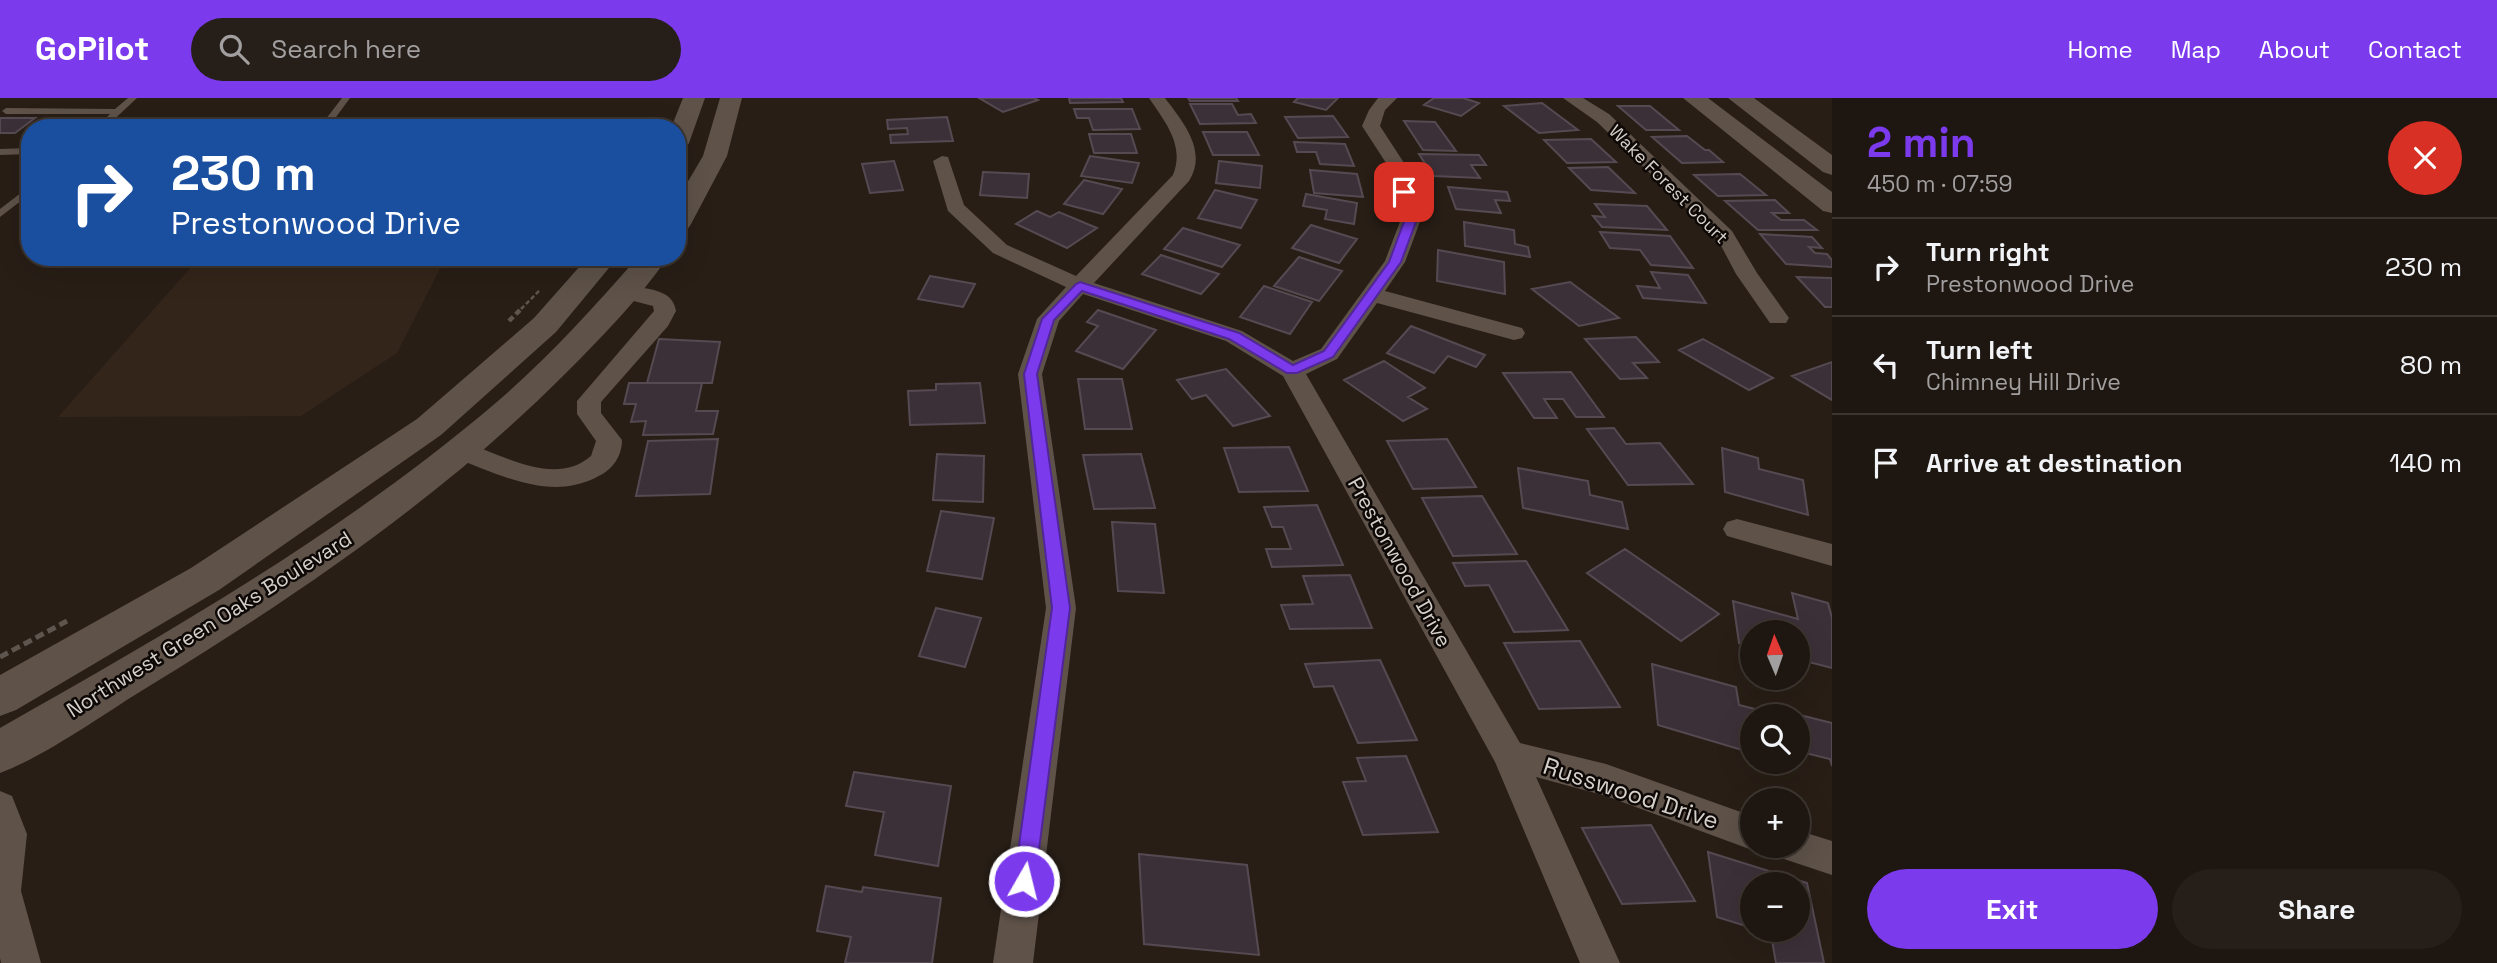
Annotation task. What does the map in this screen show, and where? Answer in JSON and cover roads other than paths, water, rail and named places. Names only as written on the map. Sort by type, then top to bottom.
[{"type":"main road","points":[[686,119],[694,98]]},
{"type":"main road","points":[[686,208],[715,156],[731,98]]},
{"type":"main road","points":[[1694,98],[1832,205]]},
{"type":"main road","points":[[1739,98],[1832,167]]},
{"type":"main road","name":"Northwest Green Oaks Boulevard","points":[[0,697],[205,579],[429,427],[545,325],[596,266]]},
{"type":"main road","name":"Northwest Green Oaks Boulevard","points":[[0,752],[200,635],[326,554],[462,451],[641,294],[651,266]]},
{"type":"street","points":[[1013,963],[1061,608],[1031,374],[1048,319],[1182,177],[1188,167],[1187,151],[1181,133],[1157,98]]},
{"type":"street","points":[[942,162],[956,207],[1000,249],[1080,286],[1234,336],[1292,370],[1329,354],[1395,262],[1411,219],[1397,166],[1371,125],[1383,101],[1389,98]]},
{"type":"street","name":"Wake Forest Court","points":[[1571,98],[1603,118],[1725,235],[1747,274],[1778,318]]},
{"type":"street","points":[[462,451],[545,480],[561,480],[582,474],[604,460],[609,450],[609,440],[589,414],[588,406],[593,396],[664,315],[665,304],[641,294]]},
{"type":"street","points":[[1373,295],[1514,333]]},
{"type":"street","name":"Prestonwood Drive","points":[[1292,370],[1509,755],[1600,963]]},
{"type":"street","points":[[1737,529],[1832,555]]},
{"type":"street","name":"Russwood Drive","points":[[1509,755],[1606,780],[1740,829]]},
{"type":"street","points":[[0,807],[9,834],[1,890],[21,963]]},
{"type":"street","points":[[1810,851],[1832,858]]},
{"type":"lane","points":[[110,119],[133,98]]},
{"type":"lane","points":[[330,119],[346,98]]},
{"type":"lane","points":[[6,111],[117,113]]},
{"type":"lane","points":[[0,152],[21,151]]},
{"type":"lane","points":[[0,214],[21,196]]}]
